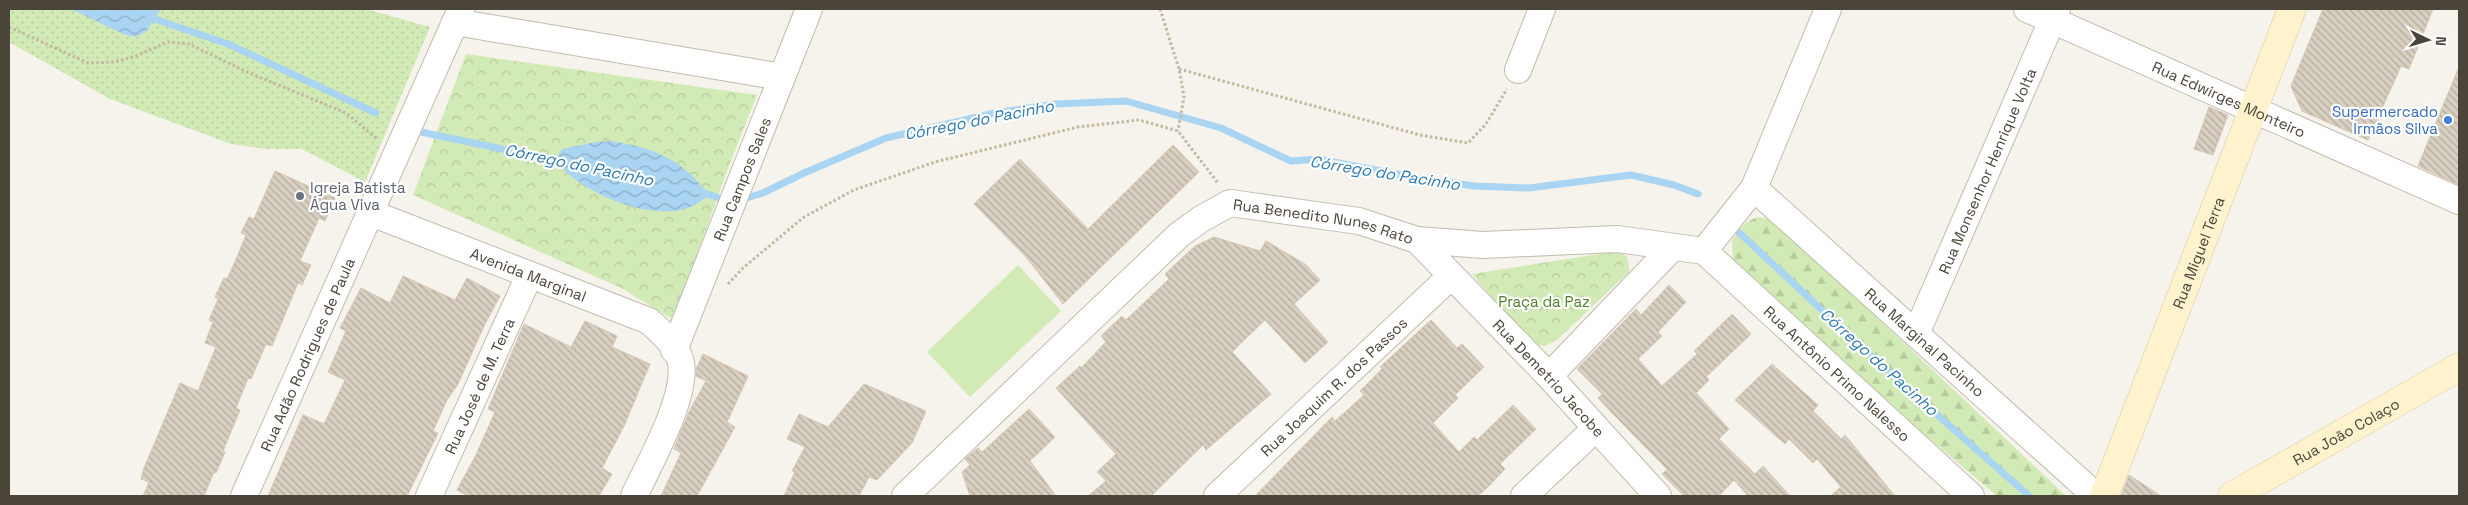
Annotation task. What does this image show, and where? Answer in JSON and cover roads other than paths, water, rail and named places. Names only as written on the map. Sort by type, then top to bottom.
[{"type":"main road","name":"Rua Miguel Terra","points":[[2104,496],[2252,107],[2292,9]]},
{"type":"main road","name":"Rua João Colaço","points":[[2232,496],[2459,367]]},
{"type":"street","name":"Rua Campos Sales","points":[[674,350],[809,9]]},
{"type":"street","points":[[1518,70],[1542,9]]},
{"type":"street","points":[[1711,241],[1754,188],[1828,9]]},
{"type":"street","name":"Rua Edwirges Monteiro","points":[[2027,9],[2055,14],[2252,107],[2459,201]]},
{"type":"street","name":"Rua Monsenhor Henrique Volta","points":[[1916,334],[2055,14]]},
{"type":"street","points":[[458,15],[782,76]]},
{"type":"street","name":"Rua Adão Rodrigues de Paula","points":[[244,496],[458,15]]},
{"type":"street","name":"Rua Marginal Pacinho","points":[[1754,188],[2096,496]]},
{"type":"street","name":"Rua Benedito Nunes Rato","points":[[905,496],[1179,235],[1201,219],[1230,203],[1359,221],[1417,240],[1483,245],[1617,239],[1673,247],[1711,241]]},
{"type":"street","name":"Avenida Marginal","points":[[371,214],[649,322],[666,336],[674,350]]},
{"type":"street","name":"Rua Demetrio Jacobe","points":[[1417,240],[1450,277],[1549,376],[1595,429],[1658,496]]},
{"type":"street","name":"Rua Antônio Primo Nalesso","points":[[1711,241],[1970,496]]},
{"type":"street","points":[[1549,376],[1673,247]]},
{"type":"street","name":"Rua José de M. Terra","points":[[429,496],[529,276]]},
{"type":"street","name":"Rua Joaquim R. dos Passos","points":[[1217,496],[1450,277]]},
{"type":"street","points":[[634,496],[669,420],[680,388],[681,363],[674,350]]},
{"type":"street","points":[[1524,496],[1595,429]]},
{"type":"water","points":[[71,9],[161,9],[146,32],[135,37],[123,34]]},
{"type":"water","points":[[612,141],[655,152],[678,164],[689,172],[709,195],[696,204],[682,210],[656,211],[640,209],[608,198],[592,190],[565,171],[555,160],[562,149],[596,142]]},
{"type":"waterway","name":"Córrego do Pacinho","points":[[149,17],[228,44],[376,113]]},
{"type":"waterway","name":"Córrego do Pacinho","points":[[740,200],[763,193],[804,173],[886,138],[995,113],[1055,104],[1126,101],[1221,128],[1291,161],[1318,159],[1418,178],[1474,186],[1529,188],[1631,175],[1674,185],[1698,194]]},
{"type":"waterway","name":"Córrego do Pacinho","points":[[416,131],[564,162]]},
{"type":"waterway","name":"Córrego do Pacinho","points":[[702,192],[727,201]]},
{"type":"waterway","name":"Córrego do Pacinho","points":[[1732,226],[1882,366],[2029,496]]},
{"type":"place","name":"Supermercado Irmãos Silva","points":[[2448,120]]},
{"type":"place","name":"Igreja Batista Água Viva","points":[[300,196]]},
{"type":"park label","name":"Praça da Paz","points":[[1544,301]]}]
